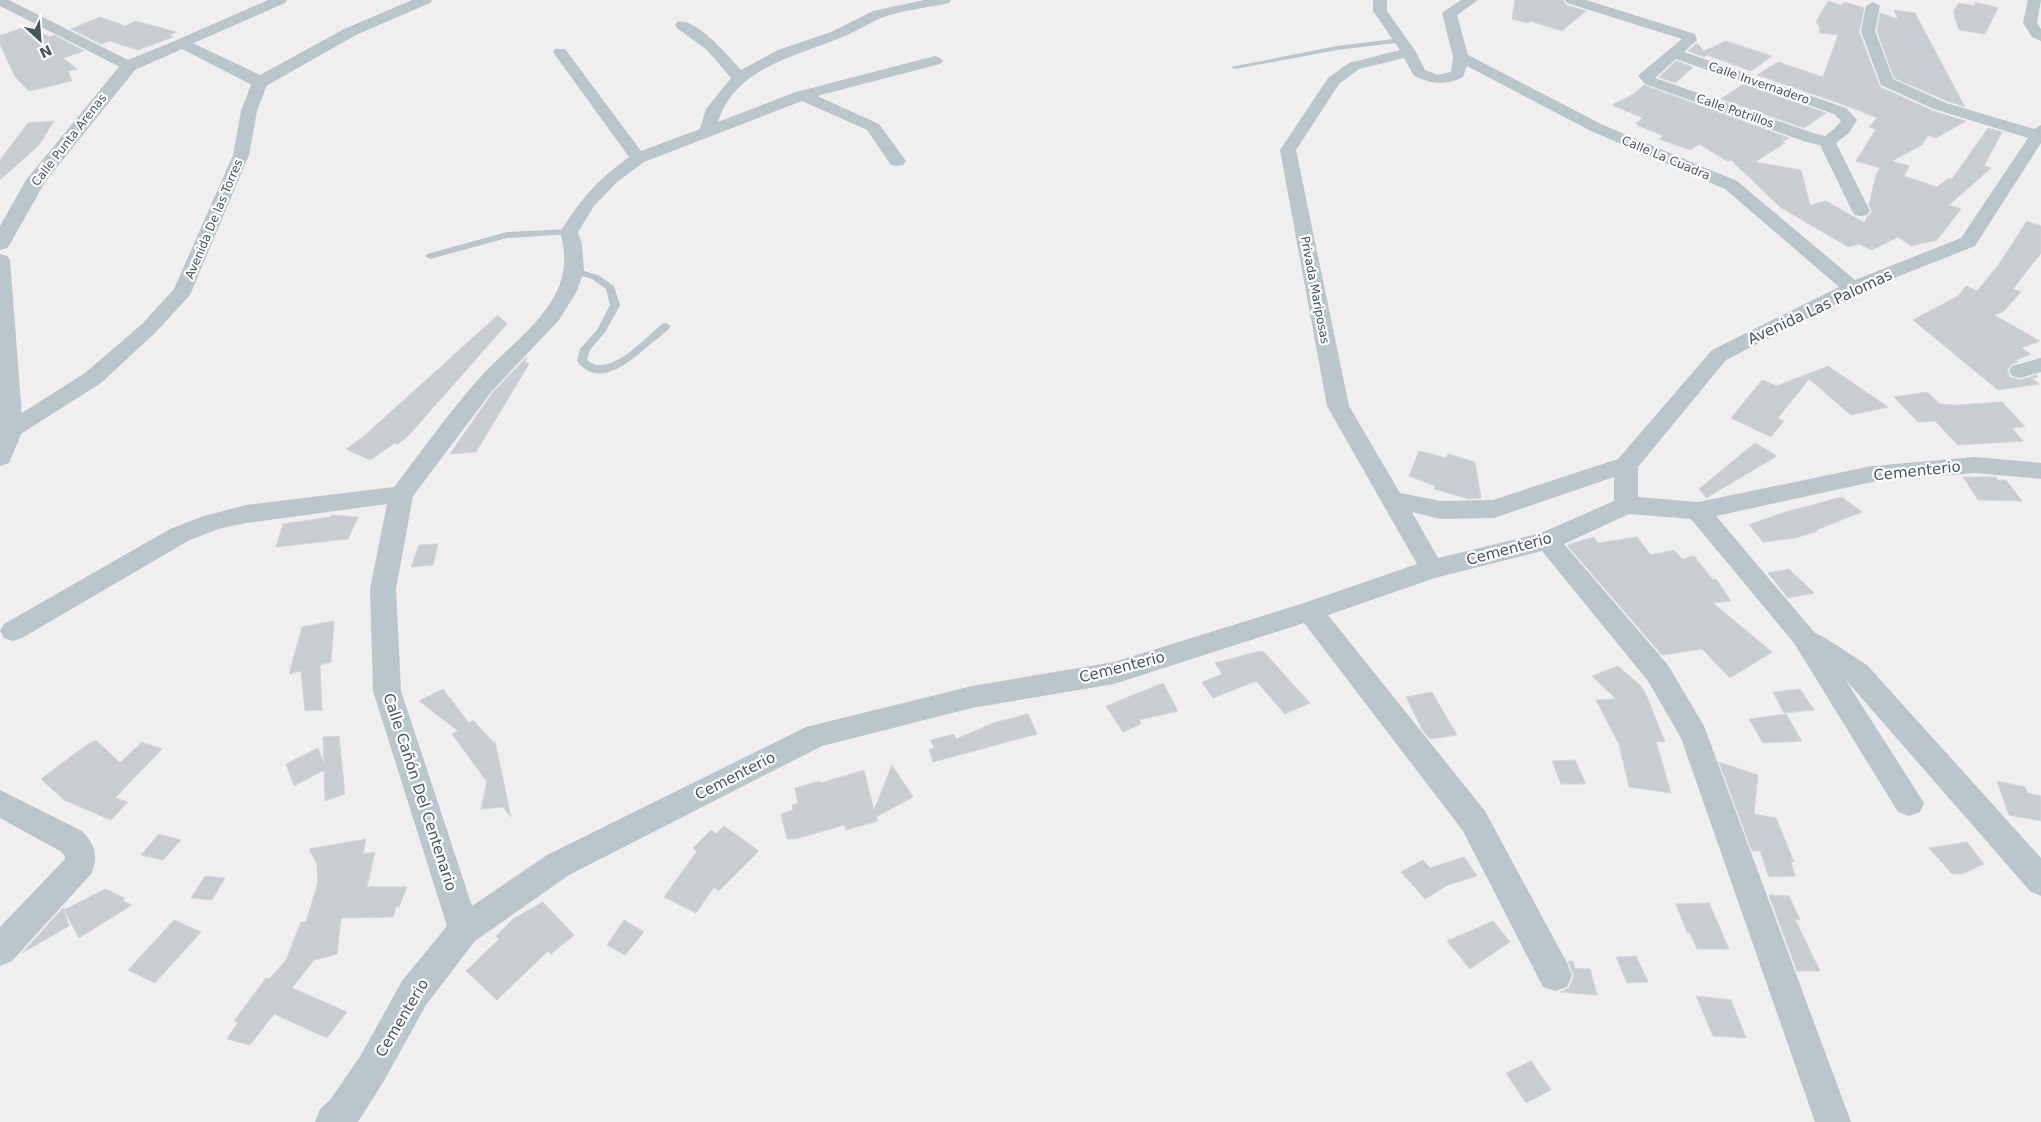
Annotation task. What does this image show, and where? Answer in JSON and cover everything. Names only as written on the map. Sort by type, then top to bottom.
[{"type":"street","points":[[0,1],[129,66],[280,0]]},
{"type":"street","points":[[182,43],[260,82],[350,32],[425,0]]},
{"type":"street","points":[[707,132],[714,109],[739,78],[783,53],[836,35],[878,14],[944,0]]},
{"type":"street","points":[[1380,0],[1380,11],[1405,46],[1420,73],[1435,79],[1446,80],[1458,74],[1460,57],[1449,13],[1471,0]]},
{"type":"street","points":[[1572,0],[1690,37],[1690,40],[1672,53]]},
{"type":"street","points":[[2035,0],[2030,23],[2041,37]]},
{"type":"street","points":[[1873,6],[1868,31],[1886,82],[1940,106],[2039,133]]},
{"type":"street","points":[[682,25],[712,47],[739,78]]},
{"type":"street","name":"Privada Mariposas","points":[[1405,46],[1354,66],[1333,81],[1288,150],[1338,406],[1432,569]]},
{"type":"street","points":[[560,52],[638,158]]},
{"type":"street","name":"Calle Potrillos","points":[[1672,53],[1646,76],[1647,79],[1812,138],[1827,141]]},
{"type":"street","name":"Calle Invernadero","points":[[1672,53],[1832,108],[1845,115],[1849,120],[1848,124],[1832,139],[1827,141]]},
{"type":"street","name":"Calle La Cuadra","points":[[1460,57],[1597,128],[1731,186],[1852,288]]},
{"type":"street","points":[[569,232],[587,203],[611,178],[638,158],[802,95],[935,61]]},
{"type":"street","name":"Calle Punta Arenas","points":[[0,244],[36,180],[129,66]]},
{"type":"street","name":"Avenida De las Torres","points":[[11,430],[93,378],[149,328],[183,291],[241,155],[249,111],[260,82]]},
{"type":"street","points":[[802,95],[873,127],[897,161]]},
{"type":"street","name":"Avenida Las Palomas","points":[[1626,465],[1720,355],[1852,288],[1968,242],[2039,133]]},
{"type":"street","points":[[1827,141],[1861,211]]},
{"type":"street","name":"Calle Cañón Del Centenario","points":[[464,930],[387,691],[382,590],[401,494],[484,386],[549,320],[567,291],[574,271],[573,244],[569,232]]},
{"type":"street","points":[[0,260],[11,430],[0,457]]},
{"type":"street","points":[[2020,371],[2041,365]]},
{"type":"street","points":[[1392,500],[1441,510],[1494,509],[1626,465],[1626,505]]},
{"type":"street","name":"Cementerio","points":[[333,1122],[343,1113],[373,1067],[414,993],[464,930],[558,866],[816,736],[972,697],[1114,673],[1310,611],[1432,569],[1547,541],[1626,505],[1698,511],[1872,474],[1975,465],[2041,471]]},
{"type":"street","points":[[13,631],[179,535],[213,522],[246,514],[401,494]]},
{"type":"street","points":[[1698,511],[1803,636],[1909,803]]},
{"type":"street","points":[[1547,541],[1658,673],[1694,735],[1833,1122]]},
{"type":"street","points":[[1310,611],[1474,821],[1555,975]]},
{"type":"street","points":[[1803,636],[1857,673],[2041,881]]},
{"type":"street","points":[[0,803],[71,840],[80,851],[80,864],[0,950]]},
{"type":"lane","points":[[1235,67],[1337,48],[1405,46]]},
{"type":"lane","points":[[430,256],[507,236],[569,232]]},
{"type":"lane","points":[[574,271],[595,277],[611,288],[615,305],[602,331],[585,349],[582,360],[589,368],[605,370],[622,363],[666,326]]},
{"type":"building","points":[[1515,0],[1563,0],[1566,5],[1586,11],[1562,31],[1530,21],[1528,23],[1512,19]]},
{"type":"building","points":[[1828,1],[1841,5],[1845,2],[1864,8],[1859,32],[1880,87],[1933,111],[1966,121],[1936,138],[1928,135],[1922,145],[1892,161],[1909,166],[1904,176],[1937,187],[1949,178],[1952,179],[1988,128],[2002,132],[1984,166],[1991,168],[1949,205],[1961,209],[1937,240],[1911,246],[1898,237],[1872,250],[1859,244],[1848,247],[1780,207],[1731,160],[1727,161],[1699,144],[1690,150],[1659,139],[1664,136],[1637,125],[1639,124],[1636,123],[1643,118],[1612,105],[1632,95],[1644,85],[1789,138],[1782,142],[1785,143],[1755,162],[1801,170],[1810,205],[1826,201],[1865,223],[1867,217],[1872,212],[1869,205],[1876,175],[1880,168],[1856,161],[1876,129],[1869,127],[1877,118],[1757,75],[1778,62],[1823,77],[1838,35],[1820,33],[1816,22]]},
{"type":"building","points":[[1975,2],[1998,8],[1985,34],[1959,30],[1954,15],[1954,10],[1959,3],[1975,6]]},
{"type":"building","points":[[1894,10],[1915,13],[1965,107],[1894,78],[1877,31],[1880,13],[1898,19]]},
{"type":"building","points":[[100,17],[126,26],[135,21],[176,32],[169,35],[173,37],[138,50],[110,41],[101,44],[71,29]]},
{"type":"building","points":[[27,26],[50,37],[54,35],[84,51],[63,58],[77,69],[68,71],[72,81],[29,91],[15,77],[0,44],[0,36]]},
{"type":"building","points":[[1726,41],[1772,56],[1751,71],[1707,55],[1704,57],[1688,51],[1697,43],[1704,51]]},
{"type":"building","points":[[1676,61],[1693,67],[1675,83],[1659,77]]},
{"type":"building","points":[[1743,84],[1826,113],[1804,128],[1721,99]]},
{"type":"building","points":[[54,121],[39,145],[0,180],[0,160],[28,123]]},
{"type":"building","points":[[2027,221],[2041,226],[2041,253],[2013,289],[2021,292],[2004,311],[1994,315],[2040,341],[2021,348],[2031,354],[2016,360],[2018,362],[2012,364],[2007,370],[2010,377],[2020,380],[2036,375],[2038,377],[2032,378],[2039,384],[1998,390],[1913,320],[1958,296],[1966,286],[1977,291],[1999,264]]},
{"type":"building","points":[[498,315],[507,324],[409,435],[398,444],[395,443],[370,460],[346,449],[364,436]]},
{"type":"building","points":[[527,357],[525,362],[529,364],[476,452],[450,454],[493,392]]},
{"type":"building","points":[[1828,366],[1888,407],[1851,415],[1809,379],[1778,418],[1784,421],[1771,437],[1731,418],[1762,380],[1777,386]]},
{"type":"building","points":[[1927,392],[1940,404],[1956,405],[2002,402],[2025,427],[2012,428],[2023,441],[1958,445],[1935,421],[1918,422],[1894,397]]},
{"type":"building","points":[[1755,443],[1777,456],[1706,498],[1699,489]]},
{"type":"building","points":[[1419,451],[1446,458],[1448,454],[1475,462],[1481,498],[1469,499],[1434,489],[1435,486],[1409,476]]},
{"type":"building","points":[[1963,477],[1996,477],[1997,480],[2006,480],[2022,501],[1978,500]]},
{"type":"building","points":[[1842,497],[1862,512],[1816,530],[1818,531],[1795,538],[1763,542],[1749,525],[1782,513]]},
{"type":"building","points":[[331,515],[358,517],[348,539],[276,547],[283,524],[330,517]]},
{"type":"building","points":[[1594,537],[1598,543],[1637,537],[1651,555],[1674,550],[1682,559],[1694,556],[1713,580],[1716,579],[1731,601],[1713,603],[1772,652],[1730,678],[1702,649],[1662,655],[1567,545]]},
{"type":"building","points":[[438,544],[433,565],[411,567],[419,545]]},
{"type":"building","points":[[1789,569],[1814,593],[1788,598],[1768,573]]},
{"type":"building","points":[[334,621],[331,662],[320,665],[322,710],[305,711],[301,671],[289,674],[302,627]]},
{"type":"building","points":[[1260,651],[1264,652],[1310,703],[1285,714],[1256,681],[1213,698],[1202,682],[1222,674],[1215,663]]},
{"type":"building","points":[[1618,666],[1641,686],[1646,694],[1665,742],[1656,741],[1671,793],[1629,787],[1619,744],[1596,700],[1616,699],[1592,676]]},
{"type":"building","points":[[1163,683],[1178,711],[1139,720],[1141,724],[1123,732],[1106,706]]},
{"type":"building","points":[[443,689],[469,723],[473,720],[495,744],[495,741],[511,817],[503,807],[481,809],[487,782],[452,734],[458,731],[419,701]]},
{"type":"building","points":[[1800,689],[1814,710],[1784,713],[1773,692]]},
{"type":"building","points":[[1432,692],[1457,735],[1430,739],[1423,731],[1406,697]]},
{"type":"building","points":[[1028,714],[1037,734],[933,762],[929,750],[934,748],[931,740],[954,734],[956,739],[996,722]]},
{"type":"building","points":[[1786,714],[1802,741],[1763,743],[1749,719]]},
{"type":"building","points":[[339,736],[345,794],[325,801],[324,770],[294,786],[286,764],[318,748],[324,763],[323,737]]},
{"type":"building","points":[[96,740],[120,763],[142,742],[162,749],[115,798],[128,802],[111,820],[64,800],[41,779]]},
{"type":"building","points":[[1575,760],[1586,784],[1561,784],[1552,761]]},
{"type":"building","points":[[1719,762],[1758,775],[1754,814],[1776,818],[1794,862],[1791,862],[1795,876],[1769,877],[1760,851],[1752,851]]},
{"type":"building","points":[[892,765],[913,797],[876,817],[878,821],[846,830],[844,825],[796,839],[787,839],[781,814],[793,810],[792,805],[798,803],[795,788],[820,781],[821,783],[864,770],[874,810]]},
{"type":"building","points":[[1997,781],[2025,787],[2028,793],[2041,796],[2041,821],[2009,815]]},
{"type":"building","points":[[724,826],[759,851],[719,891],[714,887],[696,913],[664,897],[697,851],[693,848],[711,830],[716,834]]},
{"type":"building","points":[[159,834],[181,840],[163,860],[141,855]]},
{"type":"building","points":[[366,839],[363,854],[375,852],[367,887],[407,887],[399,907],[396,907],[393,917],[341,918],[337,954],[314,960],[292,988],[347,1012],[327,1038],[274,1014],[250,1045],[227,1039],[238,1022],[234,1021],[266,978],[269,979],[286,960],[301,922],[306,922],[318,882],[317,864],[309,849]]},
{"type":"building","points":[[1967,842],[1984,864],[1962,874],[1952,874],[1929,848]]},
{"type":"building","points":[[1464,857],[1477,876],[1448,885],[1425,899],[1401,872],[1423,860],[1430,868]]},
{"type":"building","points":[[205,876],[225,878],[212,900],[191,898]]},
{"type":"building","points":[[105,889],[125,898],[123,901],[132,905],[79,938],[64,910]]},
{"type":"building","points":[[1769,895],[1789,896],[1800,920],[1795,919],[1820,971],[1797,971]]},
{"type":"building","points":[[543,902],[574,935],[551,954],[548,951],[497,1000],[466,971],[499,939],[496,936],[513,919]]},
{"type":"building","points":[[1709,903],[1729,949],[1697,949],[1690,933],[1687,932],[1676,904]]},
{"type":"building","points":[[63,908],[69,926],[22,953]]},
{"type":"building","points":[[174,920],[201,932],[155,983],[128,970]]},
{"type":"building","points":[[624,920],[644,932],[625,955],[607,945]]},
{"type":"building","points":[[1493,921],[1510,942],[1470,969],[1447,941]]},
{"type":"building","points":[[1636,956],[1648,982],[1627,983],[1616,957]]},
{"type":"building","points":[[1568,961],[1573,961],[1575,968],[1590,969],[1597,995],[1560,992],[1569,988],[1574,976]]},
{"type":"building","points":[[1696,996],[1731,1000],[1746,1038],[1713,1036]]},
{"type":"building","points":[[1531,1061],[1551,1090],[1526,1103],[1506,1073]]}]
